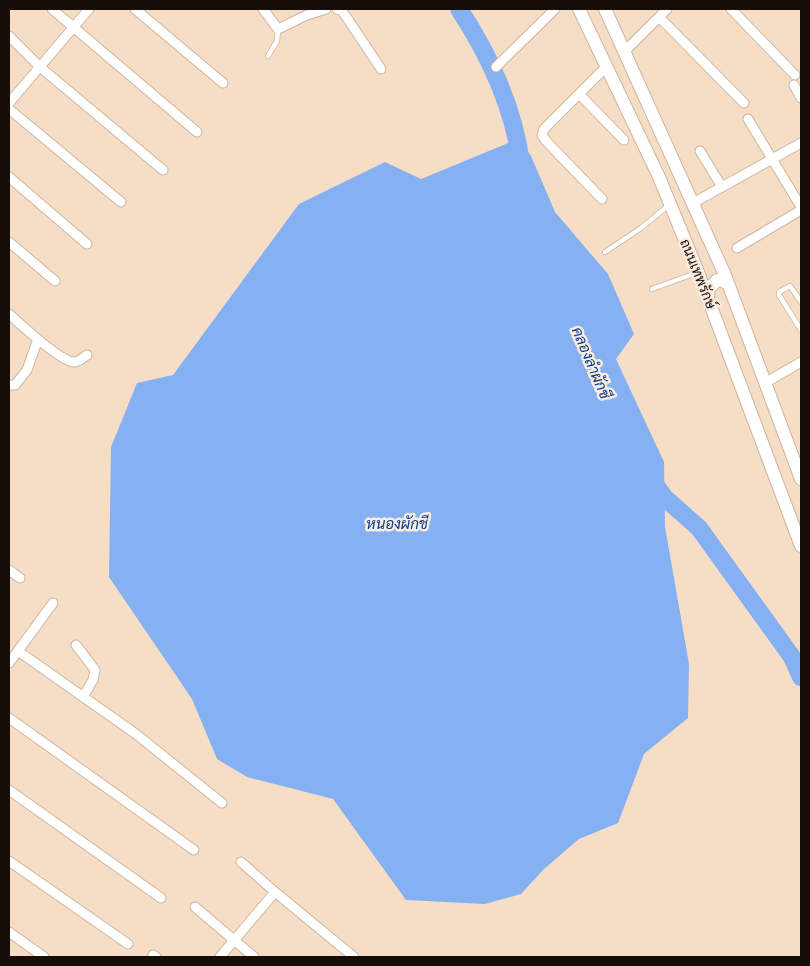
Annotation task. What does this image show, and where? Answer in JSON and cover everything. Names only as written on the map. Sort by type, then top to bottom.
[{"type":"main road","name":"ถนนเทพรักษ์","points":[[580,9],[670,204],[692,257],[801,546]]},
{"type":"main road","name":"ถนนเทพรักษ์","points":[[605,9],[728,284],[801,479]]},
{"type":"main road","points":[[692,257],[699,264],[706,266],[712,264],[716,256]]},
{"type":"main road","points":[[708,296],[708,289],[718,280],[728,284]]},
{"type":"street","points":[[52,9],[197,132]]},
{"type":"street","points":[[9,103],[89,9]]},
{"type":"street","points":[[135,9],[223,83]]},
{"type":"street","points":[[263,9],[278,29],[307,15],[326,9]]},
{"type":"street","points":[[337,9],[342,11],[348,18],[381,68]]},
{"type":"street","points":[[496,67],[555,9]]},
{"type":"street","points":[[625,51],[667,9]]},
{"type":"street","points":[[731,9],[795,75]]},
{"type":"street","points":[[658,17],[744,103]]},
{"type":"street","points":[[9,36],[40,66],[163,170]]},
{"type":"street","points":[[602,198],[542,135],[544,129],[607,66]]},
{"type":"street","points":[[794,85],[801,98]]},
{"type":"street","points":[[579,94],[624,140]]},
{"type":"street","points":[[9,109],[121,202]]},
{"type":"street","points":[[737,248],[801,208],[748,119]]},
{"type":"street","points":[[693,203],[801,143]]},
{"type":"street","points":[[700,151],[722,187]]},
{"type":"street","points":[[9,177],[87,244]]},
{"type":"street","points":[[9,242],[55,281]]},
{"type":"street","points":[[9,314],[38,339],[69,361],[77,362],[88,355]]},
{"type":"street","points":[[9,385],[15,386],[27,370],[38,339]]},
{"type":"street","points":[[765,383],[801,362]]},
{"type":"street","points":[[9,570],[20,578]]},
{"type":"street","points":[[9,663],[53,603]]},
{"type":"street","points":[[76,645],[95,670],[93,680],[83,696]]},
{"type":"street","points":[[18,651],[160,752],[222,803]]},
{"type":"street","points":[[9,718],[194,850]]},
{"type":"street","points":[[9,790],[161,898]]},
{"type":"street","points":[[9,861],[128,944]]},
{"type":"street","points":[[241,862],[354,957]]},
{"type":"street","points":[[220,957],[275,892]]},
{"type":"street","points":[[195,907],[254,957]]},
{"type":"street","points":[[9,932],[44,957]]},
{"type":"lane","points":[[268,56],[277,41],[278,29]]},
{"type":"lane","points":[[605,252],[670,204]]},
{"type":"lane","points":[[652,289],[698,272]]},
{"type":"lane","points":[[801,302],[790,286],[779,292],[779,295],[801,330]]},
{"type":"water","name":"หนองผักชี","points":[[518,139],[531,156],[555,212],[608,274],[634,334],[616,359],[664,462],[665,527],[689,664],[688,718],[644,754],[618,823],[579,839],[544,869],[521,894],[485,904],[406,900],[333,799],[247,777],[217,759],[192,699],[109,577],[111,447],[137,383],[173,375],[299,204],[385,162],[421,179]]},
{"type":"waterway","name":"คลองลำผักชี","points":[[459,9],[481,45],[499,82],[512,121],[521,162]]},
{"type":"waterway","name":"คลองลำผักชี","points":[[651,479],[665,498],[699,528],[792,657],[801,677]]}]
